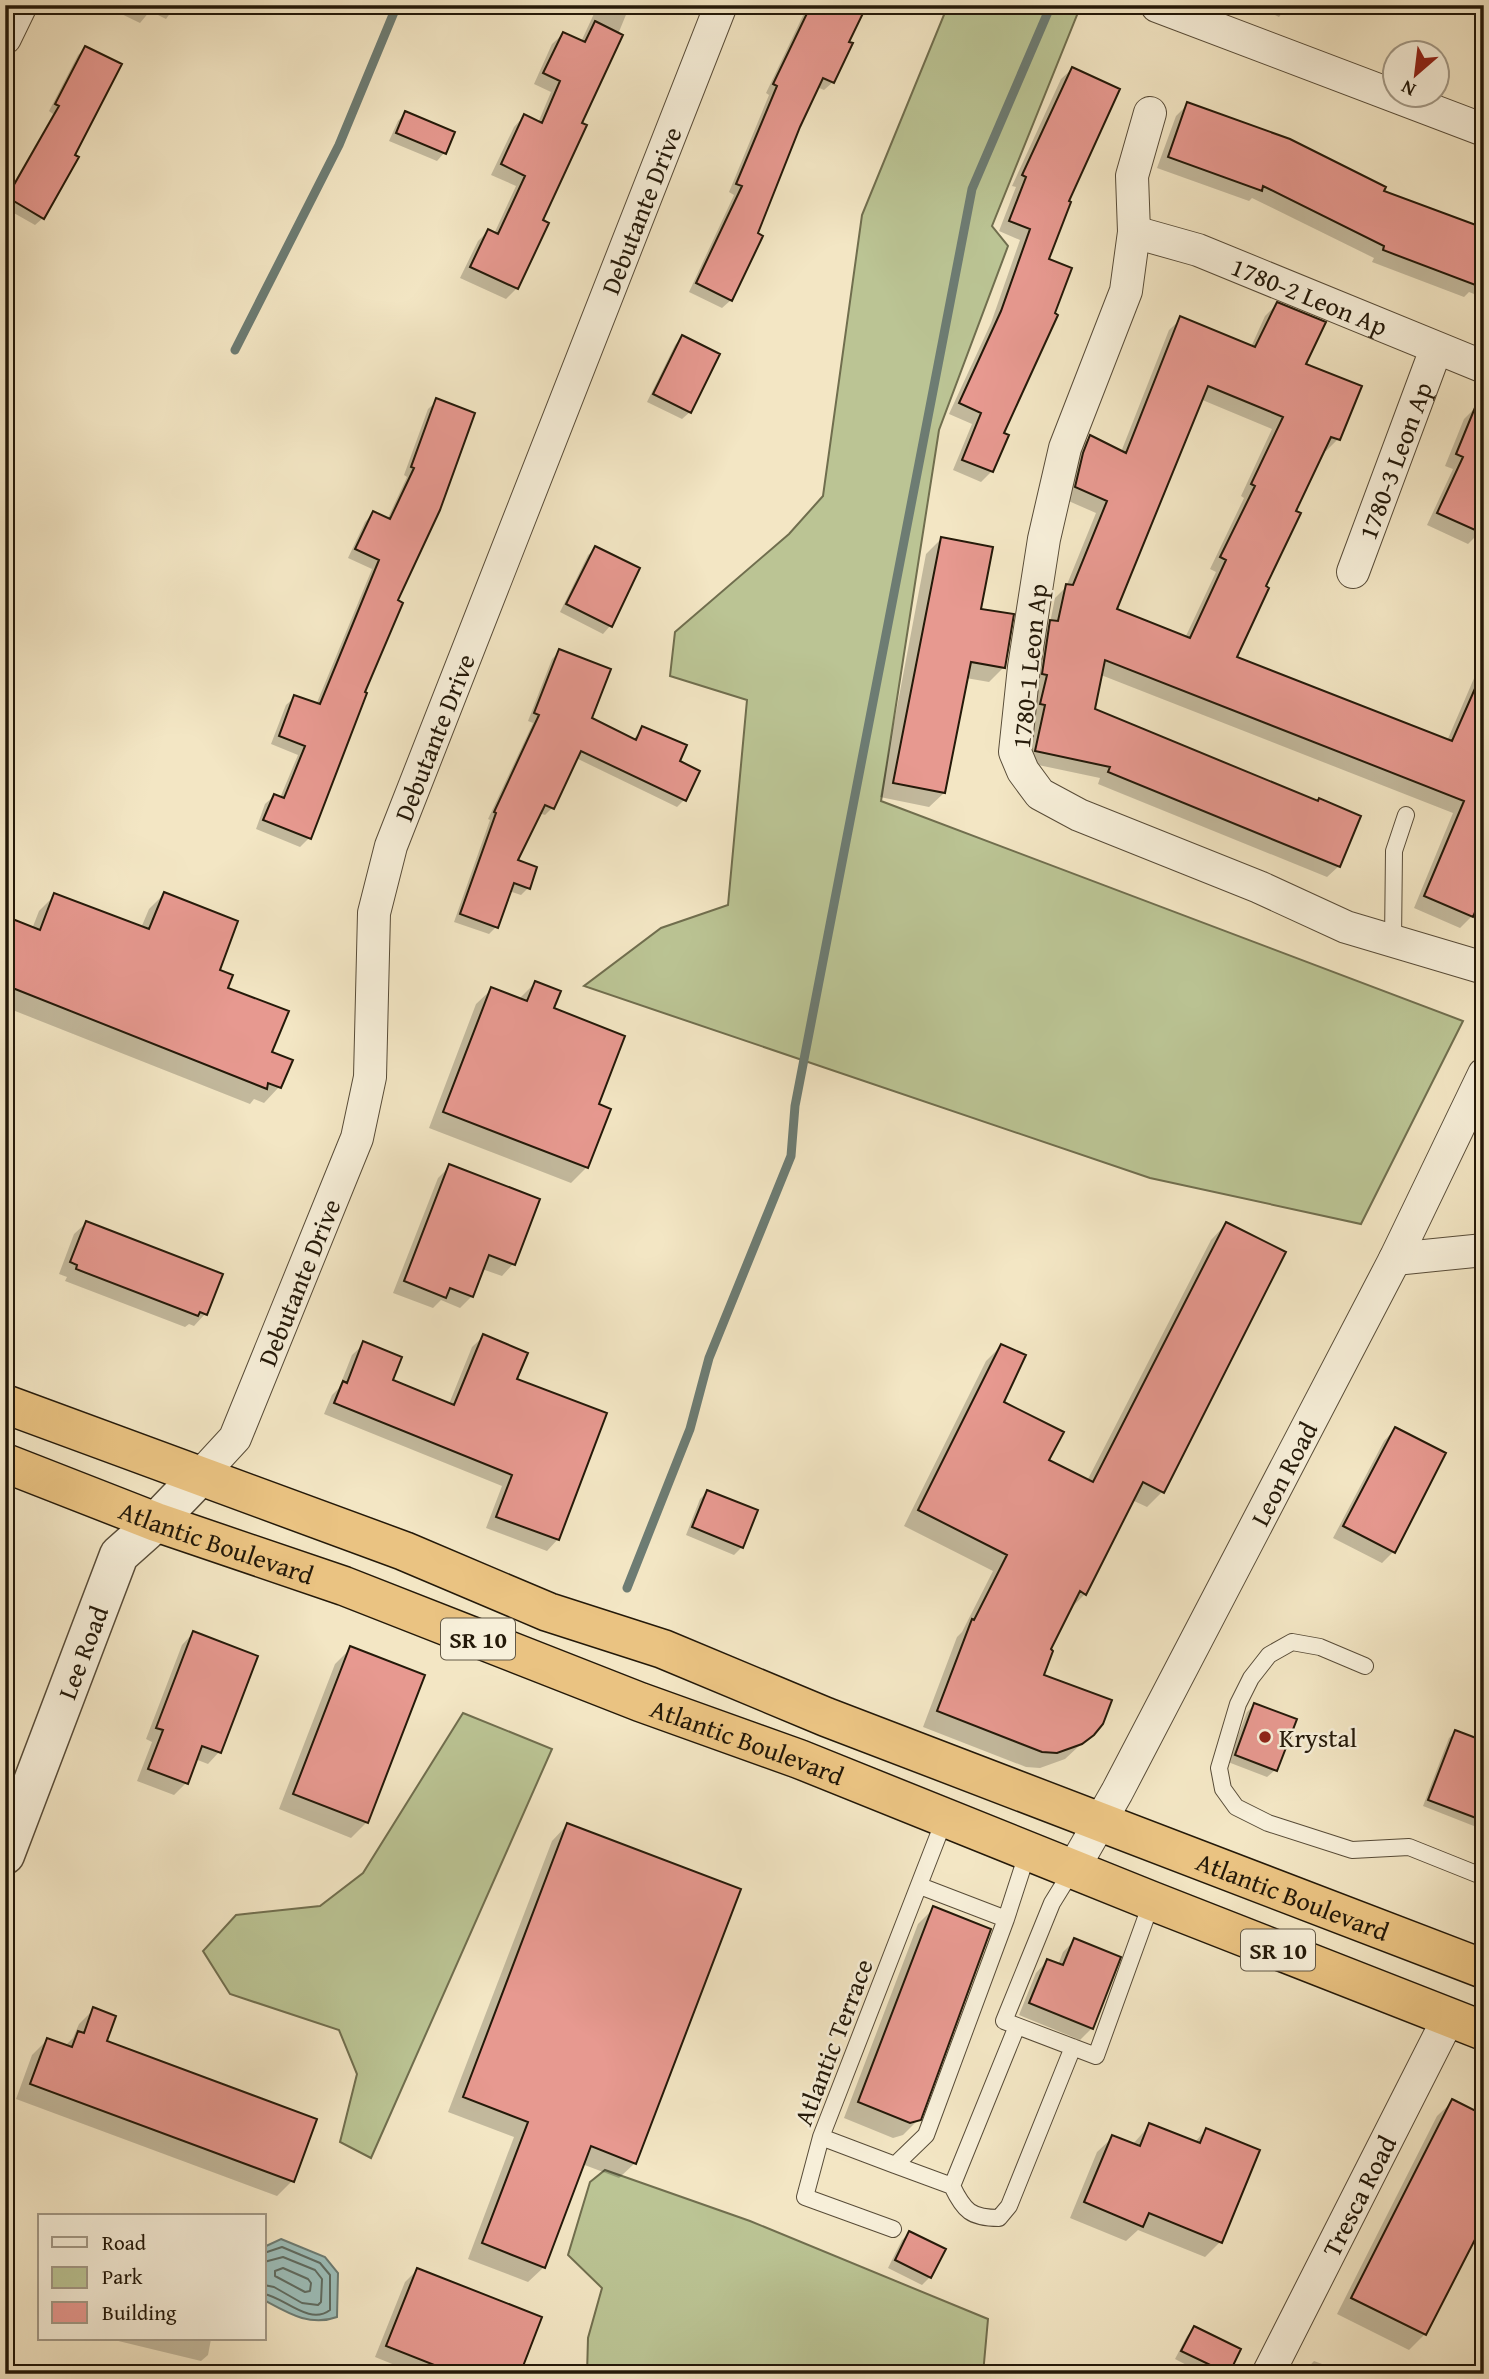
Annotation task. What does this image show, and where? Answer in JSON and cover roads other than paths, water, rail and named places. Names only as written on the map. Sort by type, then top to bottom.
[{"type":"highway","name":"Atlantic Boulevard","points":[[5,1404],[404,1551],[548,1612],[663,1649],[826,1717],[1101,1820],[1310,1904],[1484,1969]]},
{"type":"highway","name":"Atlantic Boulevard","points":[[5,1464],[156,1522],[344,1586],[640,1702],[799,1759],[1467,2024]]},
{"type":"highway","points":[[1467,2024],[1484,2001]]},
{"type":"street","points":[[5,38],[21,5]]},
{"type":"street","name":"Debutante Drive","points":[[200,1476],[234,1438],[357,1139],[370,1077],[374,913],[391,846],[721,5]]},
{"type":"street","points":[[1157,6],[1484,130]]},
{"type":"street","name":"1780-1 Leon Ap","points":[[1150,113],[1132,176],[1134,232],[1126,291],[1065,448],[1044,539],[1024,667],[1015,752],[1023,771],[1040,794],[1079,815],[1259,887],[1346,927],[1484,968]]},
{"type":"street","name":"1780-2 Leon Ap","points":[[1134,232],[1198,250],[1484,367]]},
{"type":"street","name":"1780-3 Leon Ap","points":[[1353,572],[1436,349]]},
{"type":"street","name":"Leon Road","points":[[1073,1869],[1395,1259],[1484,1074]]},
{"type":"street","points":[[1395,1259],[1484,1250]]},
{"type":"street","name":"Lee Road","points":[[5,1855],[119,1555],[156,1522],[200,1476]]},
{"type":"street","name":"Tresca Road","points":[[1268,2374],[1467,2024]]},
{"type":"lane","points":[[1393,941],[1394,851],[1406,815]]},
{"type":"lane","points":[[1365,1666],[1320,1647],[1292,1642],[1269,1655],[1251,1678],[1238,1704],[1219,1768],[1223,1788],[1236,1807],[1268,1823],[1352,1850],[1409,1847],[1484,1877]]},
{"type":"lane","name":"Atlantic Terrace","points":[[893,2229],[805,2197],[821,2137],[945,1818]]},
{"type":"lane","points":[[894,2165],[926,2135],[1006,1919],[1028,1851]]},
{"type":"lane","points":[[1073,1869],[1052,1903],[1004,2021],[1096,2056],[1152,1901]]},
{"type":"lane","points":[[920,1885],[1006,1919]]},
{"type":"lane","points":[[952,2186],[1017,2026]]},
{"type":"lane","points":[[821,2137],[952,2186],[960,2203],[979,2218],[999,2218],[1009,2206],[1073,2047]]},
{"type":"water","points":[[281,2239],[325,2257],[338,2273],[337,2317],[318,2320],[299,2317],[266,2301],[266,2246]]},
{"type":"waterway","points":[[235,350],[339,145],[397,5]]},
{"type":"waterway","points":[[627,1588],[690,1429],[709,1358],[791,1156],[795,1106],[972,189],[1051,5]]},
{"type":"place","name":"Krystal","points":[[1265,1737]]}]
